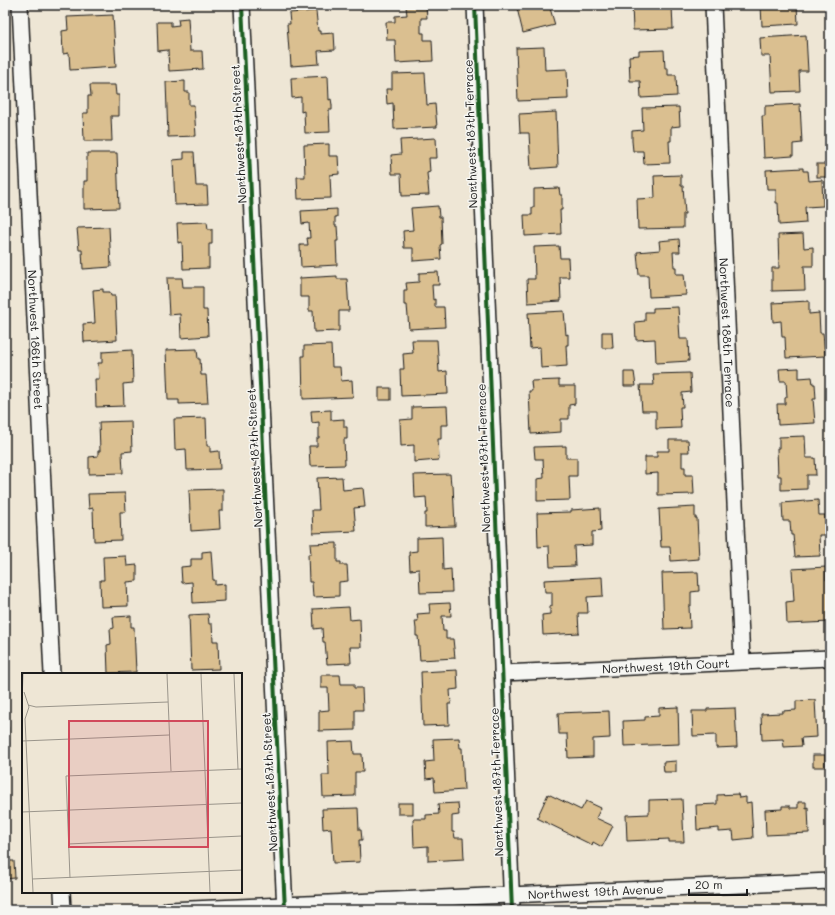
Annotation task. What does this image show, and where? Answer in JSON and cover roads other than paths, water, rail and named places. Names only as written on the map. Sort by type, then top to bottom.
[{"type":"street","name":"Northwest 186th Street","points":[[20,5],[52,673]]},
{"type":"street","name":"Northwest 187th Street","points":[[242,5],[285,907]]},
{"type":"street","name":"Northwest 187th Terrace","points":[[475,5],[512,910]]},
{"type":"street","name":"Northwest 188th Terrace","points":[[713,5],[742,661]]},
{"type":"street","name":"Northwest 19th Court","points":[[502,673],[830,658]]},
{"type":"street","name":"Northwest 19th Avenue","points":[[168,910],[285,907],[511,895],[830,881]]},
{"type":"street","points":[[62,893],[63,910]]}]
